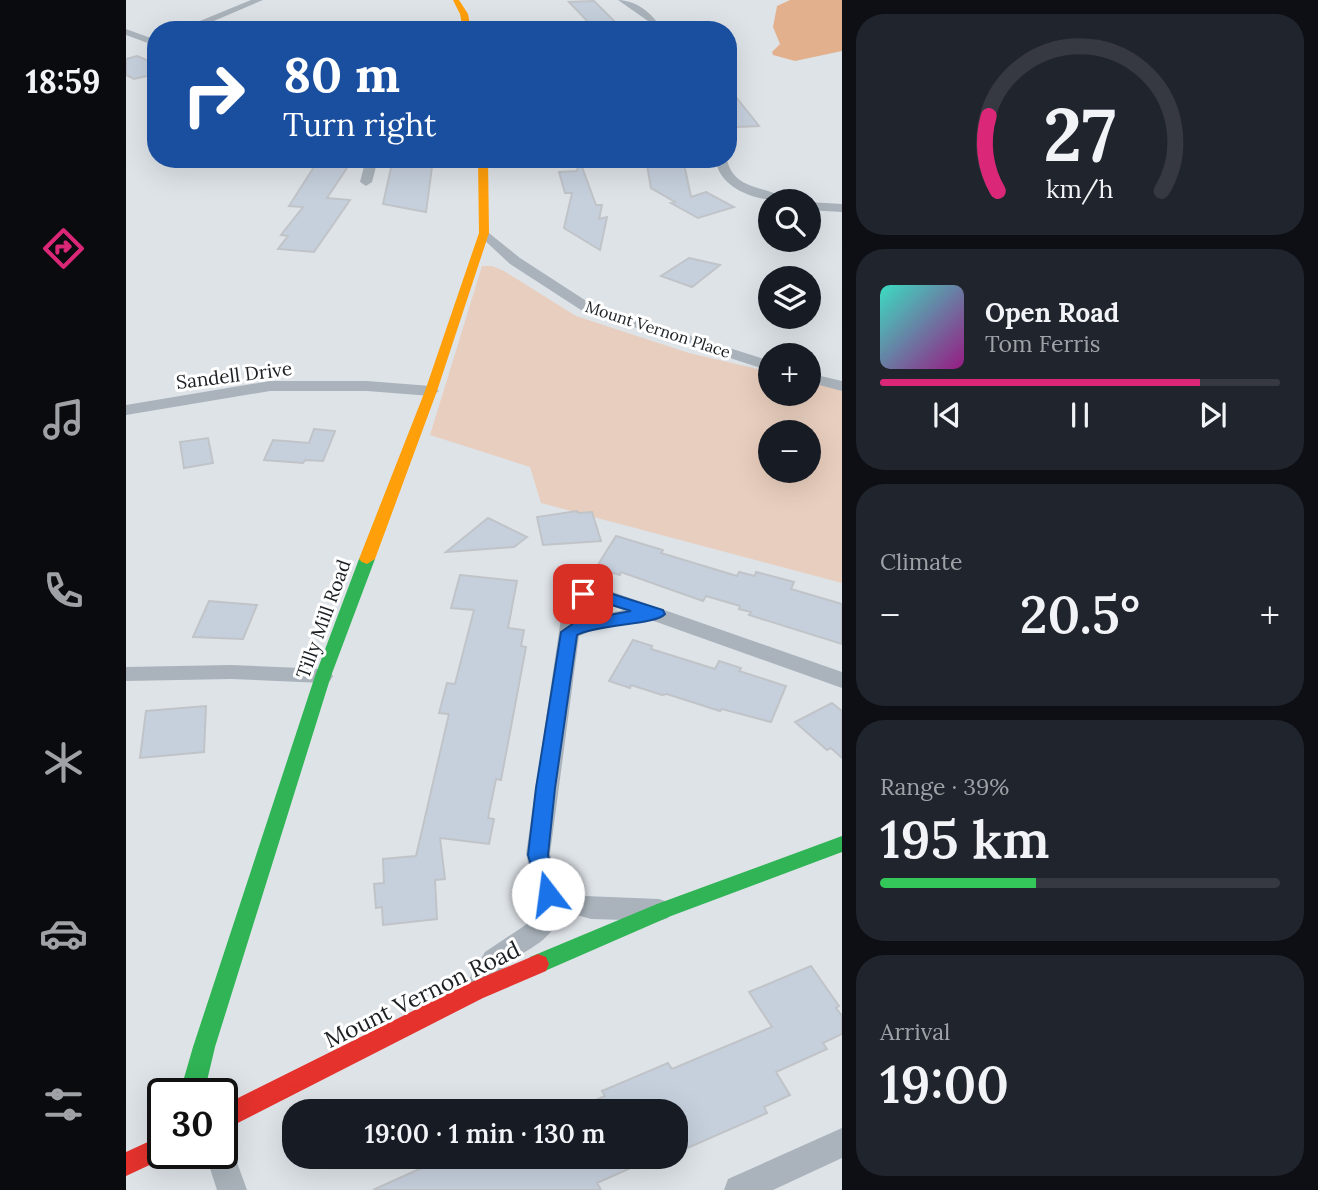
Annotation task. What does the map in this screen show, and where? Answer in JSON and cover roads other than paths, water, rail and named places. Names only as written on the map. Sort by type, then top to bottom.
[{"type":"street","points":[[211,21],[237,6],[258,0]]},
{"type":"street","points":[[456,0],[465,21]]},
{"type":"street","points":[[622,0],[654,21]]},
{"type":"street","points":[[126,32],[147,37]]},
{"type":"street","points":[[366,182],[370,168]]},
{"type":"street","name":"Tilly Mill Road","points":[[196,1078],[323,676],[431,391],[484,233],[483,168]]},
{"type":"street","points":[[723,168],[725,174],[737,185],[758,192]]},
{"type":"street","points":[[821,207],[842,208]]},
{"type":"street","name":"Mount Vernon Place","points":[[484,233],[515,261],[586,307],[758,362]]},
{"type":"street","points":[[821,380],[842,386]]},
{"type":"street","name":"Sandell Drive","points":[[126,410],[270,386],[367,386],[431,391]]},
{"type":"street","points":[[475,990],[494,960],[536,932],[546,916],[548,894],[538,855],[545,788],[574,598],[583,594],[600,595],[842,680]]},
{"type":"street","points":[[570,632],[583,625],[649,611]]},
{"type":"street","points":[[126,674],[231,671],[323,676]]},
{"type":"street","name":"Mount Vernon Road","points":[[238,1111],[475,990],[664,910],[842,844]]},
{"type":"street","points":[[548,894],[577,906],[590,908],[638,906],[664,910]]},
{"type":"street","points":[[739,1190],[842,1143]]},
{"type":"street","points":[[126,1164],[147,1154]]},
{"type":"street","points":[[225,1169],[232,1190]]}]
